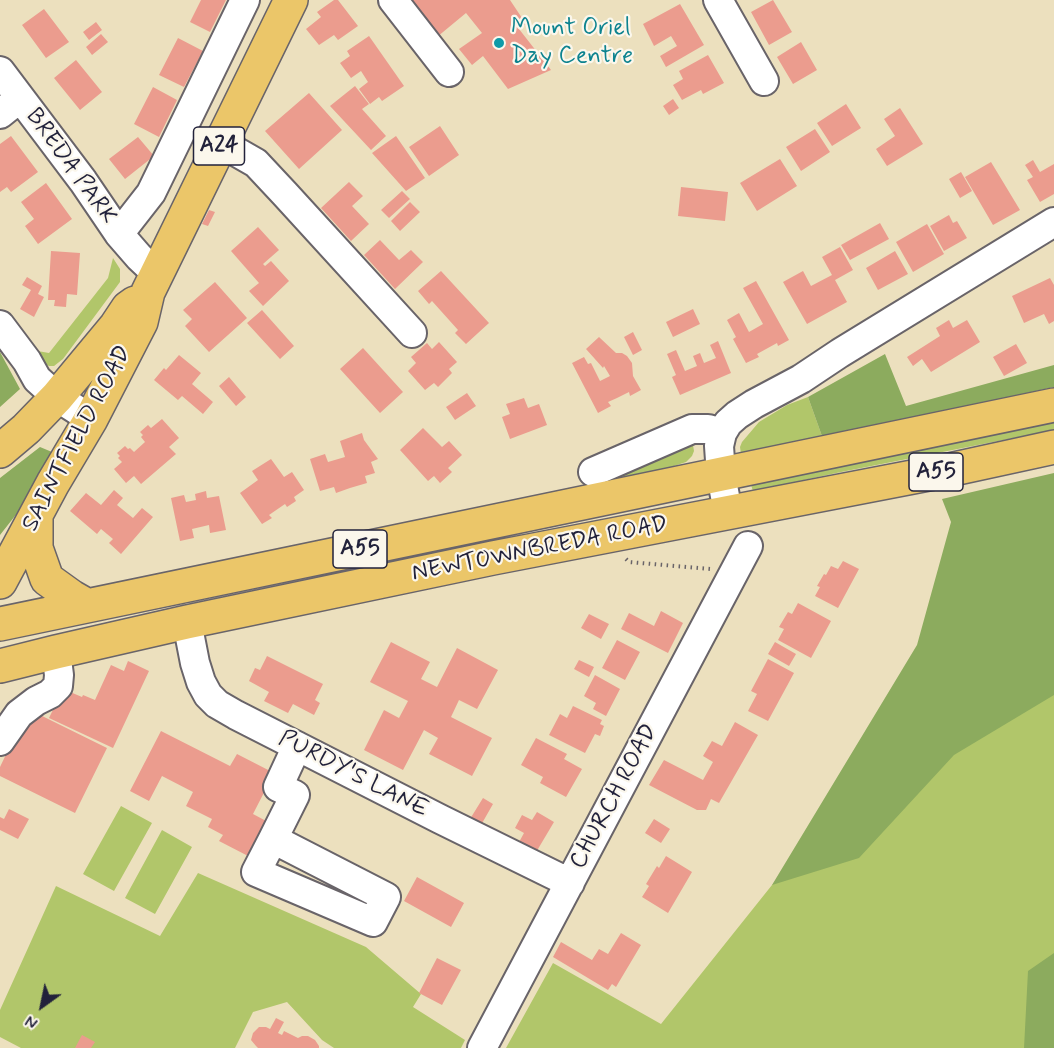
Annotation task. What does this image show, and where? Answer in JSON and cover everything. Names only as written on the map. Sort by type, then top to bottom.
[{"type":"highway","name":"SAINTFIELD ROAD","points":[[0,582],[53,483],[91,419],[141,322],[152,283],[221,143],[282,4]]},
{"type":"highway","name":"SAINTFIELD ROAD","points":[[0,451],[26,429],[57,397],[116,326],[128,308],[152,283]]},
{"type":"highway","name":"A55","points":[[721,475],[1054,405]]},
{"type":"highway","name":"A55","points":[[728,512],[949,470],[1054,447]]},
{"type":"highway","name":"NEWTOWNBREDA ROAD","points":[[0,624],[721,475]]},
{"type":"highway","name":"NEWTOWNBREDA ROAD","points":[[0,666],[187,622],[728,512]]},
{"type":"highway","points":[[36,516],[36,548],[47,579],[86,606]]},
{"type":"street","name":"BREDA PARK","points":[[119,234],[151,193],[245,0]]},
{"type":"street","points":[[393,0],[449,72]]},
{"type":"street","points":[[718,0],[764,81]]},
{"type":"street","name":"BREDA PARK","points":[[0,71],[10,106],[82,181],[119,234],[139,257],[152,283]]},
{"type":"street","points":[[221,143],[256,163],[412,333]]},
{"type":"street","points":[[728,512],[721,475],[719,446],[722,433],[728,423],[754,404],[801,379],[1054,222]]},
{"type":"street","points":[[0,325],[27,361],[37,379],[57,397],[91,419]]},
{"type":"street","points":[[593,472],[692,429],[708,429],[722,433]]},
{"type":"street","name":"CHURCH ROAD","points":[[482,1048],[748,546]]},
{"type":"street","name":"PURDY'S LANE","points":[[187,622],[201,682],[208,695],[217,704],[570,883]]},
{"type":"street","points":[[0,741],[19,714],[50,694],[58,686],[56,652]]},
{"type":"street","points":[[273,839],[295,795],[278,787],[297,746]]},
{"type":"path","points":[[623,554],[629,562],[735,571]]},
{"type":"green space","points":[[113,258],[120,269],[120,282],[63,359],[54,366],[40,361],[32,350],[49,353],[108,278]]},
{"type":"green space","points":[[0,352],[20,389],[0,407]]},
{"type":"green space","points":[[885,354],[906,406],[1054,365],[1054,387],[823,439],[808,397]]},
{"type":"green space","points":[[808,397],[823,439],[741,454],[742,442],[759,422],[787,405]]},
{"type":"green space","points":[[1054,420],[1054,430],[753,491],[751,485]]},
{"type":"green space","points":[[688,443],[693,445],[694,451],[686,462],[668,468],[606,480]]},
{"type":"green space","points":[[40,447],[52,452],[55,465],[0,535],[0,478]]},
{"type":"green space","points":[[1054,473],[1054,695],[954,755],[859,858],[772,885],[917,645],[951,522],[942,499]]},
{"type":"green space","points":[[1054,656],[1054,1048],[506,1048],[553,963],[661,1024],[772,885],[902,733]]},
{"type":"green space","points":[[121,806],[152,823],[114,891],[83,874]]},
{"type":"green space","points":[[162,830],[192,847],[155,914],[125,898]]},
{"type":"green space","points":[[198,873],[366,947],[421,994],[413,1007],[465,1040],[461,1048],[334,1048],[322,1040],[287,1002],[253,1012],[235,1048],[21,1048],[0,1037],[0,1010],[56,886],[160,936]]},
{"type":"green space","points":[[1054,953],[1054,1048],[1024,1048],[1028,971]]},
{"type":"building","points":[[201,0],[226,0],[210,32],[190,22]]},
{"type":"building","points":[[334,0],[338,0],[358,26],[338,40],[334,35],[319,45],[306,29],[321,17],[317,12]]},
{"type":"building","name":"Mount Oriel Day Centre","points":[[409,0],[510,0],[526,24],[519,29],[551,70],[508,89],[483,56],[472,65],[459,49],[482,33],[466,13],[437,37]]},
{"type":"building","points":[[773,0],[792,32],[769,45],[751,12]]},
{"type":"building","points":[[680,4],[704,45],[666,67],[660,56],[677,46],[671,36],[654,46],[643,24]]},
{"type":"building","points":[[44,9],[69,42],[46,58],[22,25]]},
{"type":"building","points":[[96,22],[102,30],[89,40],[83,32]]},
{"type":"building","points":[[101,34],[108,42],[92,55],[86,47]]},
{"type":"building","points":[[369,36],[404,86],[382,101],[379,97],[370,104],[359,89],[368,82],[361,71],[351,78],[340,63],[350,56],[347,51]]},
{"type":"building","points":[[178,38],[203,51],[184,87],[159,75]]},
{"type":"building","points":[[801,42],[817,70],[793,84],[777,57]]},
{"type":"building","points":[[708,55],[724,83],[703,94],[701,90],[682,100],[673,85],[683,79],[679,71]]},
{"type":"building","points":[[76,60],[102,92],[80,110],[54,78]]},
{"type":"building","points":[[355,86],[369,104],[362,109],[386,136],[371,150],[330,106]]},
{"type":"building","points":[[153,87],[177,100],[159,137],[134,124]]},
{"type":"building","points":[[309,93],[342,130],[299,169],[265,131]]},
{"type":"building","points":[[673,99],[679,108],[669,115],[663,106]]},
{"type":"building","points":[[846,104],[861,128],[832,146],[817,123]]},
{"type":"building","points":[[900,108],[923,144],[887,166],[876,149],[895,136],[884,119]]},
{"type":"building","points":[[440,126],[459,155],[429,176],[409,147]]},
{"type":"building","points":[[815,129],[830,152],[801,171],[786,147]]},
{"type":"building","points":[[11,136],[38,172],[11,192],[7,187],[0,192],[0,144]]},
{"type":"building","points":[[396,136],[425,178],[406,191],[372,153]]},
{"type":"building","points":[[138,137],[154,156],[125,179],[109,159]]},
{"type":"building","points":[[780,159],[797,186],[757,211],[740,183]]},
{"type":"building","points":[[1033,160],[1040,172],[1054,164],[1054,194],[1040,202],[1027,180],[1033,177],[1025,165]]},
{"type":"building","points":[[991,162],[1020,210],[993,225],[965,177]]},
{"type":"building","points":[[961,172],[972,191],[960,198],[949,179]]},
{"type":"building","points":[[349,182],[363,196],[352,206],[369,224],[351,241],[321,208]]},
{"type":"building","points":[[46,183],[72,219],[38,244],[25,226],[34,219],[21,202]]},
{"type":"building","points":[[681,187],[728,192],[725,221],[678,216]]},
{"type":"building","points":[[402,191],[410,199],[389,218],[381,210]]},
{"type":"building","points":[[410,202],[420,212],[400,231],[391,221]]},
{"type":"building","points":[[209,210],[215,212],[208,226],[202,224]]},
{"type":"building","points":[[949,215],[953,223],[957,221],[967,238],[944,251],[930,226]]},
{"type":"building","points":[[880,223],[889,239],[850,260],[841,245]]},
{"type":"building","points":[[927,224],[944,254],[913,272],[896,242]]},
{"type":"building","points":[[258,227],[279,250],[263,264],[265,266],[271,261],[289,281],[263,306],[249,291],[259,283],[231,251]]},
{"type":"building","points":[[380,240],[399,260],[411,250],[423,262],[395,289],[364,255]]},
{"type":"building","points":[[840,247],[853,270],[835,280],[847,302],[807,324],[783,282],[803,271],[811,286],[832,275],[822,257]]},
{"type":"building","points":[[51,251],[80,253],[77,295],[67,294],[66,307],[54,306],[55,300],[48,300]]},
{"type":"building","points":[[895,251],[908,274],[878,290],[866,268]]},
{"type":"building","points":[[441,271],[489,323],[466,344],[455,333],[458,330],[432,301],[429,304],[418,291]]},
{"type":"building","points":[[27,277],[42,286],[38,294],[44,297],[34,317],[20,309],[31,290],[22,285]]},
{"type":"building","points":[[1050,278],[1054,285],[1054,321],[1049,324],[1044,314],[1024,323],[1012,296]]},
{"type":"building","points":[[756,281],[789,340],[778,346],[777,343],[757,354],[759,357],[746,363],[733,339],[736,337],[727,320],[739,313],[749,332],[763,324],[743,288]]},
{"type":"building","points":[[215,282],[247,318],[209,352],[185,326],[192,319],[183,310]]},
{"type":"building","points":[[693,309],[700,324],[673,337],[666,322]]},
{"type":"building","points":[[262,310],[294,346],[280,359],[247,323]]},
{"type":"building","points":[[949,320],[953,328],[967,320],[980,342],[931,372],[922,359],[913,366],[907,357],[940,336],[936,328]]},
{"type":"building","points":[[633,332],[642,350],[633,355],[624,337]]},
{"type":"building","points":[[599,337],[616,353],[627,356],[632,363],[633,376],[641,390],[630,396],[629,392],[608,402],[611,406],[598,413],[572,363],[584,357],[588,364],[591,363],[600,381],[610,376],[604,366],[603,368],[586,349]]},
{"type":"building","points":[[718,341],[731,373],[680,395],[672,377],[676,375],[667,354],[676,350],[685,371],[697,366],[693,356],[700,353],[704,363],[716,358],[710,345]]},
{"type":"building","points":[[439,342],[457,362],[449,369],[452,373],[438,387],[434,383],[425,390],[408,371],[416,363],[411,357],[427,343],[432,349]]},
{"type":"building","points":[[1016,344],[1027,363],[1004,376],[993,357]]},
{"type":"building","points":[[363,348],[403,392],[380,413],[340,369]]},
{"type":"building","points":[[179,355],[201,373],[192,384],[213,402],[203,414],[182,396],[178,400],[154,380]]},
{"type":"building","points":[[229,377],[246,397],[236,406],[219,386]]},
{"type":"building","points":[[467,393],[476,406],[455,420],[446,407]]},
{"type":"building","points":[[524,398],[528,408],[539,404],[547,425],[510,439],[502,417],[510,414],[506,404]]},
{"type":"building","points":[[162,419],[179,438],[169,447],[176,454],[141,484],[134,476],[126,483],[114,469],[122,462],[117,453],[125,446],[134,452],[145,442],[140,432],[148,425],[151,428]]},
{"type":"building","points":[[423,428],[442,447],[449,441],[462,455],[448,468],[452,472],[440,483],[434,476],[428,481],[400,450]]},
{"type":"building","points":[[362,433],[364,440],[378,459],[371,462],[375,473],[365,476],[367,483],[336,493],[334,487],[320,491],[310,459],[325,454],[328,462],[345,457],[340,441]]},
{"type":"building","points":[[271,459],[284,477],[292,472],[304,490],[294,497],[296,501],[287,507],[285,504],[269,515],[272,518],[262,524],[240,493],[258,480],[252,471]]},
{"type":"building","points":[[114,490],[123,498],[117,505],[133,518],[142,508],[153,517],[121,554],[109,543],[113,539],[101,529],[97,534],[70,511],[86,493],[101,505]]},
{"type":"building","points":[[206,491],[207,498],[219,496],[226,530],[210,533],[209,525],[192,529],[194,538],[180,541],[171,498],[184,495],[186,502],[196,500],[195,494]]},
{"type":"building","points":[[843,561],[859,569],[838,608],[815,596],[820,587],[817,586],[824,574],[826,575],[831,566],[838,569]]},
{"type":"building","points":[[798,603],[831,621],[811,658],[778,640],[784,629],[779,627],[788,612],[792,614]]},
{"type":"building","points":[[661,611],[683,623],[668,653],[621,629],[629,613],[654,626]]},
{"type":"building","points":[[589,614],[609,624],[601,639],[581,628]]},
{"type":"building","points":[[617,640],[640,652],[625,680],[602,668]]},
{"type":"building","points":[[391,642],[430,662],[421,679],[437,687],[457,648],[498,670],[477,709],[459,700],[451,717],[492,738],[472,776],[429,754],[438,738],[424,730],[403,770],[364,750],[384,710],[399,718],[408,701],[370,682]]},
{"type":"building","points":[[775,642],[796,654],[789,666],[768,654]]},
{"type":"building","points":[[267,656],[323,684],[315,700],[320,703],[314,715],[293,704],[288,713],[264,701],[269,692],[249,681],[255,668],[260,670]]},
{"type":"building","points":[[768,659],[794,673],[768,721],[748,711],[757,694],[751,691]]},
{"type":"building","points":[[579,660],[594,667],[589,677],[574,669]]},
{"type":"building","points":[[128,661],[149,671],[113,748],[49,718],[63,689],[95,700],[111,665],[124,671]]},
{"type":"building","points":[[595,675],[620,689],[606,716],[593,709],[596,703],[584,696]]},
{"type":"building","points":[[573,706],[602,720],[600,724],[604,726],[600,736],[595,734],[585,753],[549,735],[560,714],[567,718]]},
{"type":"building","points":[[36,713],[107,748],[75,813],[0,776],[0,767],[22,721],[30,725]]},
{"type":"building","points":[[735,722],[758,735],[719,803],[711,799],[706,810],[697,810],[649,785],[664,760],[703,780],[713,762],[703,756],[712,741],[722,746]]},
{"type":"building","points":[[161,731],[230,766],[237,754],[274,773],[253,814],[268,822],[250,857],[219,841],[223,835],[208,827],[212,819],[186,806],[193,792],[162,776],[149,801],[130,791]]},
{"type":"building","points":[[536,738],[567,754],[564,759],[582,769],[566,797],[540,783],[543,777],[521,765]]},
{"type":"building","points":[[483,798],[493,804],[481,825],[470,819]]},
{"type":"building","points":[[9,809],[29,819],[18,839],[0,830],[0,817],[4,819]]},
{"type":"building","points":[[537,812],[554,822],[535,854],[518,844],[524,833],[515,828],[522,815],[532,820]]},
{"type":"building","points":[[654,819],[670,829],[661,843],[645,833]]},
{"type":"building","points":[[666,856],[692,872],[668,913],[642,897],[649,886],[646,884]]},
{"type":"building","points":[[417,877],[464,903],[451,927],[404,901]]},
{"type":"building","points":[[621,933],[641,945],[616,987],[612,984],[608,990],[553,957],[561,942],[592,960],[599,949],[608,954]]},
{"type":"building","points":[[437,958],[461,970],[442,1005],[419,993]]},
{"type":"building","points":[[276,1018],[284,1022],[278,1033],[282,1035],[284,1031],[298,1038],[308,1036],[315,1040],[319,1048],[258,1048],[251,1040],[253,1033],[259,1027],[270,1029]]},
{"type":"building","points":[[82,1035],[95,1042],[91,1048],[75,1048]]},
{"type":"place","name":"Mount Oriel Day Centre","points":[[499,43]]}]
